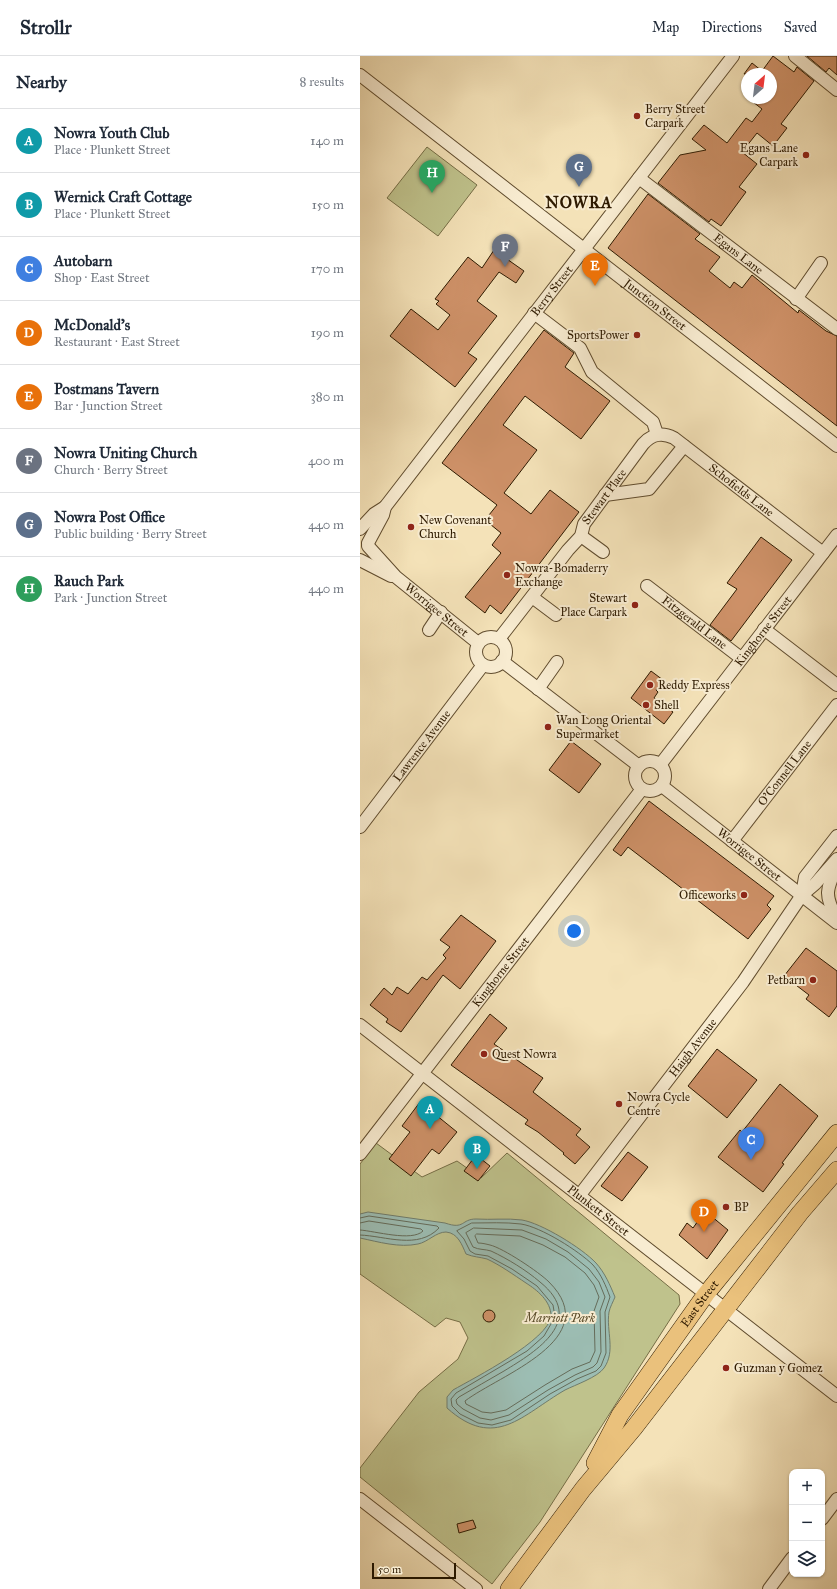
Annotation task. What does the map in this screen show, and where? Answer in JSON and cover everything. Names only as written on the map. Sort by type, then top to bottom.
[{"type":"highway","name":"East Street","points":[[583,1489],[620,1415],[706,1294],[837,1134]]},
{"type":"highway","name":"East Street","points":[[509,1589],[583,1489],[634,1428],[800,1213],[837,1170]]},
{"type":"street","name":"Berry Street","points":[[360,559],[365,554],[365,541],[383,515],[385,508],[733,56]]},
{"type":"street","points":[[795,56],[837,90]]},
{"type":"street","name":"Junction Street","points":[[360,75],[837,446]]},
{"type":"street","name":"Egans Lane","points":[[639,178],[837,329]]},
{"type":"street","points":[[796,299],[821,263]]},
{"type":"street","points":[[534,313],[580,348],[592,372],[653,422],[657,434]]},
{"type":"street","name":"Schofields Lane","points":[[657,434],[671,437],[684,446],[823,553]]},
{"type":"street","name":"Stewart Place","points":[[499,639],[568,550],[582,536],[584,524],[643,444],[649,438],[657,434]]},
{"type":"street","points":[[605,495],[649,489],[684,446]]},
{"type":"street","name":"Berry Street","points":[[360,528],[374,514],[385,508]]},
{"type":"street","name":"Kinghorne Street","points":[[660,765],[837,534]]},
{"type":"street","points":[[582,536],[603,552]]},
{"type":"street","name":"Worrigee Street","points":[[365,541],[396,577],[478,643]]},
{"type":"street","name":"Worrigee Street","points":[[360,559],[386,574],[396,577]]},
{"type":"street","name":"Fitzgerald Lane","points":[[648,586],[741,658]]},
{"type":"street","points":[[532,597],[556,615]]},
{"type":"street","points":[[429,630],[441,612]]},
{"type":"street","points":[[764,630],[837,685]]},
{"type":"street","points":[[486,637],[499,639],[506,650],[504,658],[495,666],[491,667],[483,665],[476,657],[475,652],[478,643],[486,637]]},
{"type":"street","points":[[502,661],[639,766]]},
{"type":"street","points":[[538,689],[557,662]]},
{"type":"street","name":"Lawrence Avenue","points":[[360,827],[483,665]]},
{"type":"street","name":"O'Connell Lane","points":[[732,841],[837,705]]},
{"type":"street","points":[[652,761],[660,765],[665,775],[662,786],[650,792],[642,789],[636,782],[635,778],[635,774],[639,766],[652,761]]},
{"type":"street","name":"Worrigee Street","points":[[662,786],[837,923]]},
{"type":"street","name":"Kinghorne Street","points":[[360,1154],[642,789]]},
{"type":"street","points":[[802,896],[805,877],[837,836]]},
{"type":"street","points":[[802,896],[837,859]]},
{"type":"street","points":[[837,866],[829,886],[827,899],[837,920]]},
{"type":"street","name":"Haigh Avenue","points":[[579,1196],[743,982],[802,896]]},
{"type":"street","name":"Plunkett Street","points":[[360,1025],[837,1396]]},
{"type":"street","points":[[360,1499],[476,1589]]},
{"type":"street","points":[[825,1515],[837,1499]]},
{"type":"street","points":[[769,1589],[789,1562]]},
{"type":"green space","points":[[427,147],[477,185],[438,236],[387,198]]},
{"type":"green space","name":"Marriott Park","points":[[376,1143],[422,1177],[457,1161],[481,1178],[507,1153],[679,1295],[680,1304],[540,1522],[492,1584],[360,1477],[360,1468],[419,1392],[458,1359],[468,1338],[460,1322],[446,1318],[435,1327],[360,1274],[360,1164]]},
{"type":"water","points":[[368,1212],[451,1225],[460,1225],[471,1219],[522,1220],[550,1231],[581,1250],[599,1267],[607,1279],[615,1297],[609,1312],[610,1348],[608,1361],[604,1368],[592,1378],[565,1390],[521,1418],[508,1424],[494,1428],[480,1427],[464,1421],[447,1408],[447,1397],[453,1390],[509,1358],[538,1336],[547,1326],[551,1316],[549,1306],[543,1296],[535,1289],[502,1267],[487,1259],[466,1254],[457,1237],[450,1233],[442,1232],[422,1243],[411,1245],[389,1244],[360,1238],[360,1214]]},
{"type":"building","points":[[773,56],[794,72],[797,67],[814,81],[781,124],[787,128],[773,146],[757,133],[742,152],[757,164],[739,187],[746,192],[721,226],[711,219],[709,222],[658,183],[680,155],[706,150],[692,139],[704,125],[727,143],[746,118],[752,122],[762,109],[756,104],[777,104],[777,68],[764,68]]},
{"type":"building","points":[[807,56],[837,56],[837,75],[829,68],[826,72]]},
{"type":"building","points":[[752,63],[758,68],[748,68]]},
{"type":"building","points":[[648,194],[700,234],[695,239],[720,257],[709,271],[730,288],[734,282],[742,288],[752,275],[798,313],[799,310],[826,331],[837,336],[837,426],[608,248]]},
{"type":"building","points":[[494,250],[524,271],[516,283],[499,272],[477,301],[497,316],[468,353],[477,359],[455,387],[390,336],[411,309],[438,330],[450,315],[436,304],[439,301],[435,299],[468,257],[482,268]]},
{"type":"building","points":[[544,330],[574,353],[565,367],[610,401],[581,439],[525,396],[503,425],[537,450],[504,493],[531,514],[550,490],[579,512],[501,614],[490,605],[485,613],[465,597],[501,553],[492,545],[501,533],[485,520],[497,505],[442,463]]},
{"type":"building","points":[[761,537],[792,560],[731,641],[710,625],[737,589],[727,583]]},
{"type":"building","name":"Reddy Express","points":[[651,671],[663,680],[656,690],[658,692],[654,698],[673,712],[664,724],[631,698]]},
{"type":"building","points":[[571,741],[601,764],[579,793],[549,770]]},
{"type":"building","points":[[649,801],[774,896],[767,905],[771,909],[748,939],[628,847],[621,856],[613,850]]},
{"type":"building","points":[[461,915],[496,941],[460,989],[443,975],[401,1032],[386,1022],[388,1019],[370,1005],[384,988],[392,995],[397,987],[408,994],[422,977],[427,980],[446,958],[443,955],[450,947],[440,940]]},
{"type":"building","points":[[806,948],[837,971],[837,1006],[829,1017],[806,999],[809,995],[784,976]]},
{"type":"building","name":"Quest Nowra","points":[[490,1014],[507,1028],[494,1044],[543,1078],[533,1092],[581,1129],[576,1135],[590,1147],[575,1164],[538,1132],[525,1124],[528,1120],[451,1065]]},
{"type":"building","points":[[717,1049],[757,1080],[727,1118],[688,1086]]},
{"type":"building","points":[[780,1084],[818,1116],[782,1163],[784,1164],[763,1192],[718,1157],[740,1130],[742,1132]]},
{"type":"building","points":[[420,1102],[457,1132],[439,1154],[432,1149],[411,1176],[389,1159],[410,1132],[402,1126]]},
{"type":"building","points":[[628,1152],[648,1167],[622,1201],[601,1186]]},
{"type":"building","points":[[476,1155],[490,1166],[478,1181],[464,1171]]},
{"type":"building","points":[[705,1211],[728,1230],[707,1259],[679,1235],[687,1223],[693,1228]]},
{"type":"building","points":[[491,1310],[494,1311],[494,1321],[487,1322],[484,1321],[483,1314],[484,1311]]},
{"type":"building","points":[[473,1520],[476,1528],[459,1533],[457,1524]]},
{"type":"place","name":"Berry Street Carpark","points":[[637,116]]},
{"type":"place","name":"Egans Lane Carpark","points":[[806,155]]},
{"type":"place","name":"Nowra Post Office","points":[[579,187]]},
{"type":"place","name":"Rauch Park","points":[[432,193]]},
{"type":"place","name":"Nowra Uniting Church","points":[[505,267]]},
{"type":"place","name":"Postmans Tavern","points":[[595,286]]},
{"type":"place","name":"SportsPower","points":[[637,335]]},
{"type":"place","name":"New Covenant Church","points":[[411,527]]},
{"type":"place","name":"Nowra-Bomaderry Exchange","points":[[507,575]]},
{"type":"place","name":"Stewart Place Carpark","points":[[635,605]]},
{"type":"place","name":"Reddy Express","points":[[650,685]]},
{"type":"place","name":"Shell","points":[[646,705]]},
{"type":"place","name":"Wan Long Oriental Supermarket","points":[[548,727]]},
{"type":"place","name":"Officeworks","points":[[744,895]]},
{"type":"place","name":"Petbarn","points":[[813,980]]},
{"type":"place","name":"Quest Nowra","points":[[484,1054]]},
{"type":"place","name":"Nowra Cycle Centre","points":[[619,1104]]},
{"type":"place","name":"Nowra Youth Club","points":[[430,1129]]},
{"type":"place","name":"Autobarn","points":[[751,1160]]},
{"type":"place","name":"Wernick Craft Cottage","points":[[477,1169]]},
{"type":"place","name":"BP","points":[[726,1207]]},
{"type":"place","name":"McDonald's","points":[[704,1232]]},
{"type":"place","name":"Guzman y Gomez","points":[[726,1368]]},
{"type":"district","name":"NOWRA","points":[[579,202]]}]
